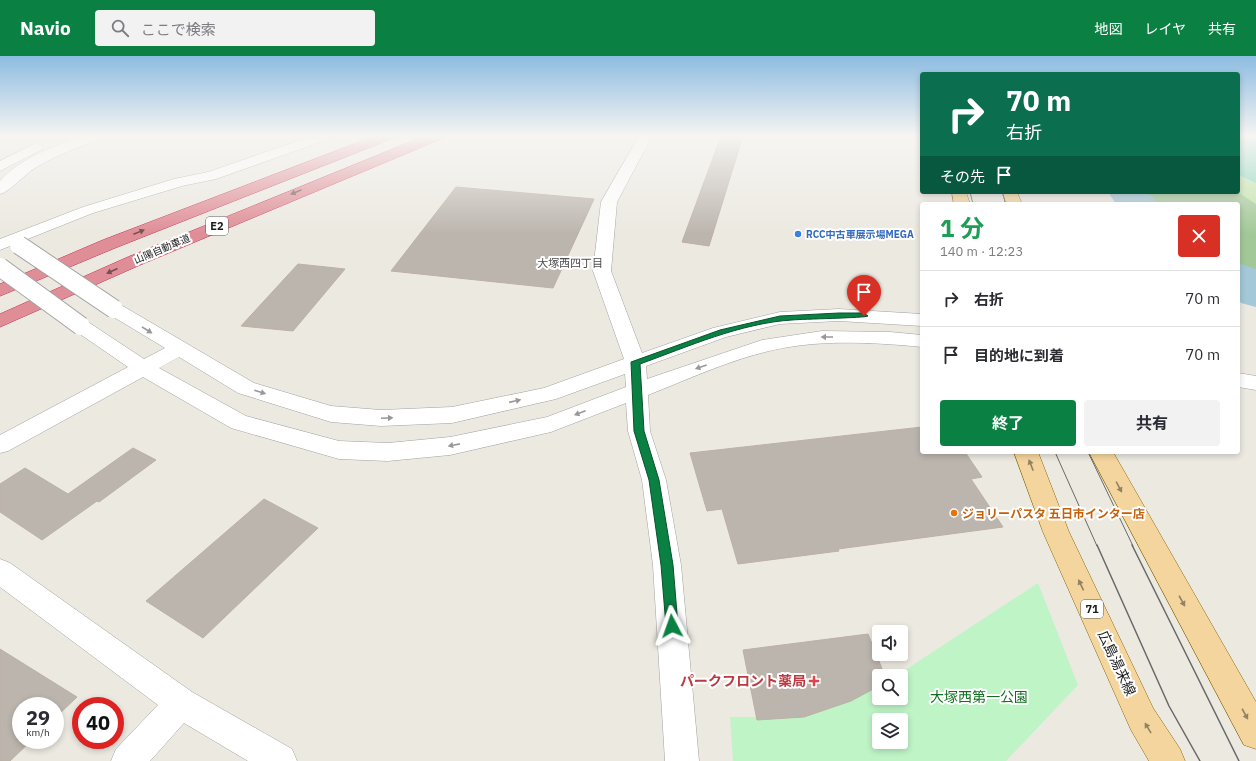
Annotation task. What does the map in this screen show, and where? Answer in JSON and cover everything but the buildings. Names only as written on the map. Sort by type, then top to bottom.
[{"type":"highway","name":"山陽自動車道","points":[[0,291],[109,244],[302,169]]},
{"type":"highway","name":"山陽自動車道","points":[[0,321],[134,261],[357,169]]},
{"type":"main road","name":"広島湯来線","points":[[1027,454],[1062,546],[1142,718],[1168,761]]},
{"type":"main road","points":[[1102,454],[1142,531],[1256,733]]},
{"type":"street","points":[[0,190],[23,169]]},
{"type":"street","points":[[11,243],[88,210],[179,182],[211,176],[231,169]]},
{"type":"street","points":[[627,169],[609,202],[602,271],[635,362],[639,431],[654,480],[667,565],[682,761]]},
{"type":"street","points":[[0,228],[11,243],[178,349],[246,388],[331,414],[382,418],[452,415],[467,412],[548,394],[720,332],[780,318],[839,315],[920,320]]},
{"type":"street","points":[[0,267],[81,326],[143,368],[239,422],[340,450],[388,452],[450,446],[551,424],[689,371],[762,346],[822,336],[920,340]]},
{"type":"street","points":[[0,445],[178,349]]},
{"type":"street","points":[[1240,380],[1256,383]]},
{"type":"street","points":[[0,571],[181,703],[280,761]]},
{"type":"street","points":[[128,761],[181,703]]},
{"type":"green space","points":[[1240,169],[1256,169],[1256,183],[1240,176]]},
{"type":"green space","points":[[1240,176],[1256,183],[1256,204],[1240,193]]},
{"type":"green space","points":[[1240,193],[1256,204],[1256,283],[1252,277],[1240,268],[1240,202],[1148,202],[1138,194]]},
{"type":"green space","name":"大塚西第一公園","points":[[1038,583],[1078,685],[1006,761],[733,761],[730,717],[804,717],[851,701],[872,690],[872,705],[908,705],[908,669],[907,669]]},
{"type":"waterway","points":[[1127,194],[1136,202]]},
{"type":"waterway","points":[[1240,277],[1247,281],[1256,294]]},
{"type":"tram line","points":[[970,194],[972,202]]},
{"type":"tram line","points":[[1003,194],[1005,202]]},
{"type":"tram line","points":[[1056,454],[1097,546]]},
{"type":"tram line","points":[[1089,454],[1133,546]]},
{"type":"tram line","points":[[1097,545],[1169,706],[1200,761]]},
{"type":"tram line","points":[[1132,545],[1239,761]]},
{"type":"place","name":"RCC中古車展示場MEGA","points":[[798,234]]},
{"type":"place","name":"ジョリーパスタ 五日市インター店","points":[[954,513]]},
{"type":"place","name":"パークフロント薬局","points":[[814,681]]},
{"type":"district","name":"大塚西四丁目","points":[[570,263]]},
{"type":"route","points":[[672,626],[667,565],[654,480],[639,431],[635,362],[720,332],[780,318],[839,315],[864,316]]}]
